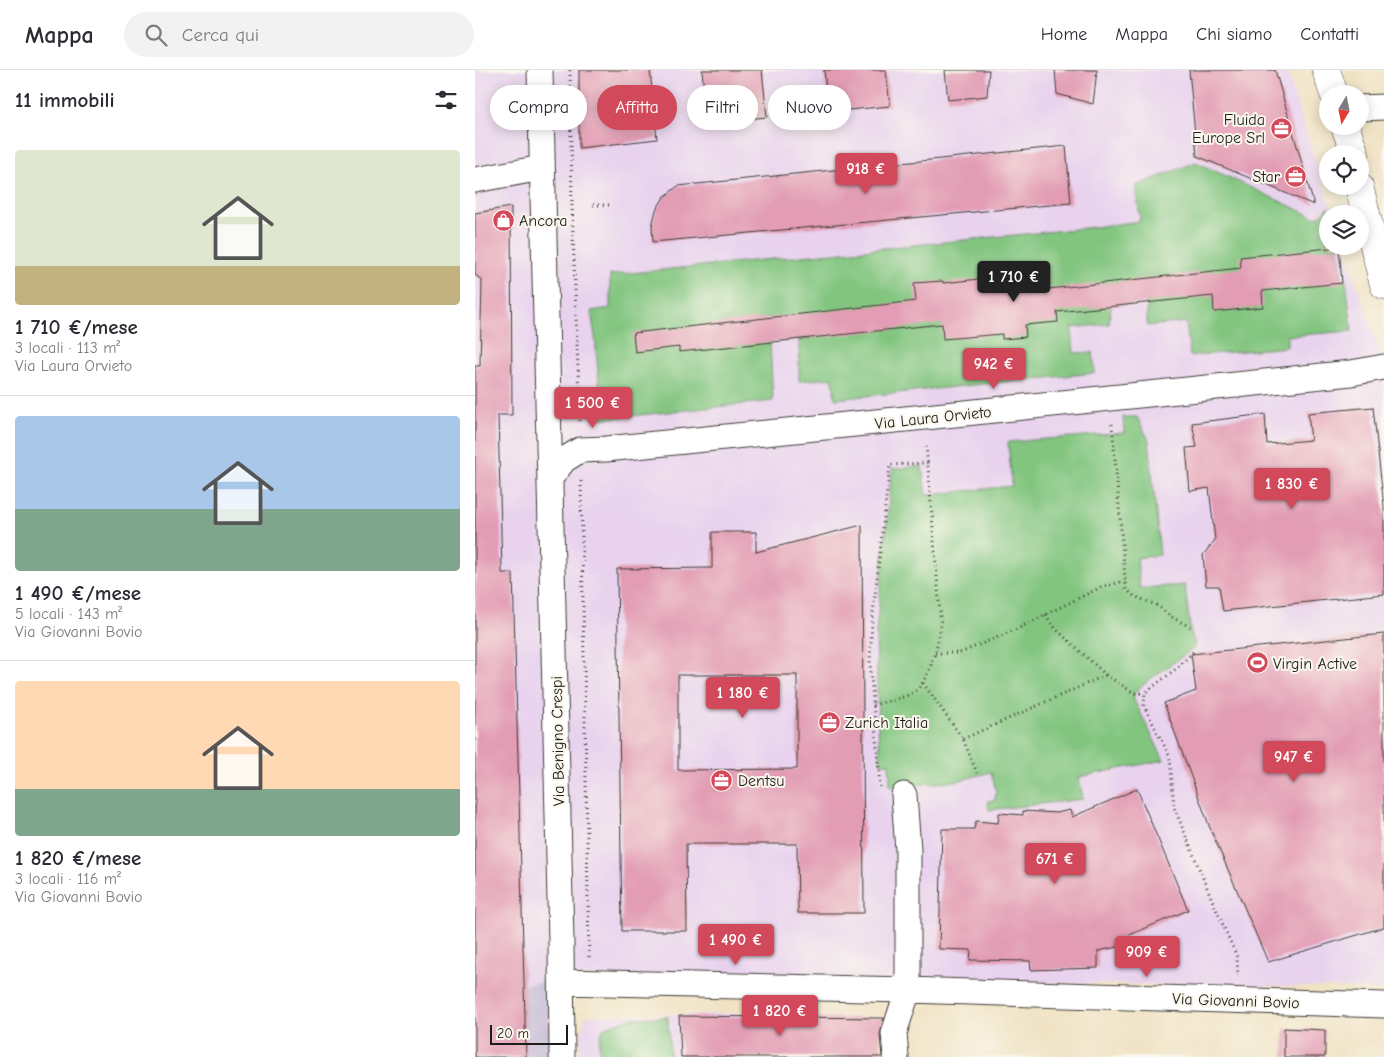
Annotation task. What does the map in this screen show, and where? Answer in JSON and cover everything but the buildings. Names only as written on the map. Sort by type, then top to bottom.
[{"type":"main road","points":[[1326,70],[1331,85]]},
{"type":"main road","points":[[1369,191],[1384,232]]},
{"type":"main road","points":[[1361,195],[1384,285]]},
{"type":"street","name":"Via Benigno Crespi","points":[[539,70],[551,477],[562,1057]]},
{"type":"street","points":[[1369,108],[1384,108]]},
{"type":"street","points":[[475,180],[542,168]]},
{"type":"street","name":"Via Laura Orvieto","points":[[580,439],[606,449],[965,414],[1342,374],[1384,367]]},
{"type":"street","points":[[549,424],[565,439],[580,439]]},
{"type":"street","points":[[551,477],[580,439]]},
{"type":"street","points":[[896,1057],[895,1033],[908,990],[908,850],[904,795]]},
{"type":"street","name":"Via Giovanni Bovio","points":[[562,982],[908,990],[1384,1005]]},
{"type":"path","points":[[570,70],[572,207],[580,439]]},
{"type":"path","points":[[593,205],[610,205]]},
{"type":"path","points":[[1113,418],[1112,430],[1126,588],[1133,596],[1158,606],[1169,616],[1191,627]]},
{"type":"path","points":[[873,706],[913,693],[923,683],[935,653],[941,625],[926,438]]},
{"type":"path","points":[[880,789],[870,663],[872,621],[890,465],[928,463]]},
{"type":"path","points":[[581,480],[590,964]]},
{"type":"path","points":[[935,653],[960,653],[1045,615],[1101,587],[1125,581]]},
{"type":"path","points":[[1045,615],[1056,629],[1106,675],[1134,693],[1145,693],[1193,652]]},
{"type":"path","points":[[963,739],[1106,675]]},
{"type":"path","points":[[923,683],[963,739],[977,772]]},
{"type":"path","points":[[1145,693],[1145,706],[1170,757],[1174,807],[1237,956],[1239,979]]},
{"type":"shaded area","points":[[475,70],[1287,70],[1319,171],[1319,195],[1327,195],[1330,205],[1319,205],[1319,255],[1347,255],[1384,364],[1384,990],[1325,987],[568,976],[523,985],[475,987]]},
{"type":"shaded area","points":[[557,978],[559,1057],[475,1057],[475,987],[523,985]]},
{"type":"shaded area","points":[[776,1013],[780,1057],[577,1057],[585,1016]]},
{"type":"green space","points":[[1196,162],[1314,217],[1319,216],[1319,255],[1340,255],[1342,282],[1346,279],[1352,331],[1287,336],[1287,347],[1190,356],[1186,322],[1147,326],[1147,302],[1111,306],[1109,324],[1072,328],[1074,353],[1093,352],[1095,373],[835,399],[833,378],[799,381],[799,339],[770,342],[773,401],[602,419],[591,311],[610,308],[610,275],[1140,221],[1136,186]]},
{"type":"green space","points":[[1123,417],[1137,417],[1149,440],[1160,555],[1137,558],[1140,588],[1185,585],[1191,635],[1195,643],[1193,649],[1150,679],[1134,693],[1134,700],[1164,760],[1079,777],[1083,799],[989,810],[988,801],[995,800],[996,792],[991,772],[957,781],[890,787],[889,763],[881,764],[878,728],[876,633],[892,469],[922,466],[926,495],[1012,486],[1008,442],[1124,433]]},
{"type":"green space","points":[[668,1017],[670,1057],[600,1057],[599,1042],[603,1028],[630,1018]]},
{"type":"place","name":"Fluida Europe Srl","points":[[1281,128]]},
{"type":"place","name":"Star","points":[[1296,176]]},
{"type":"place","name":"Ancora","points":[[503,220]]},
{"type":"place","name":"Virgin Active","points":[[1257,663]]},
{"type":"place","name":"Zurich Italia","points":[[829,722]]},
{"type":"place","name":"Dentsu","points":[[722,780]]}]
